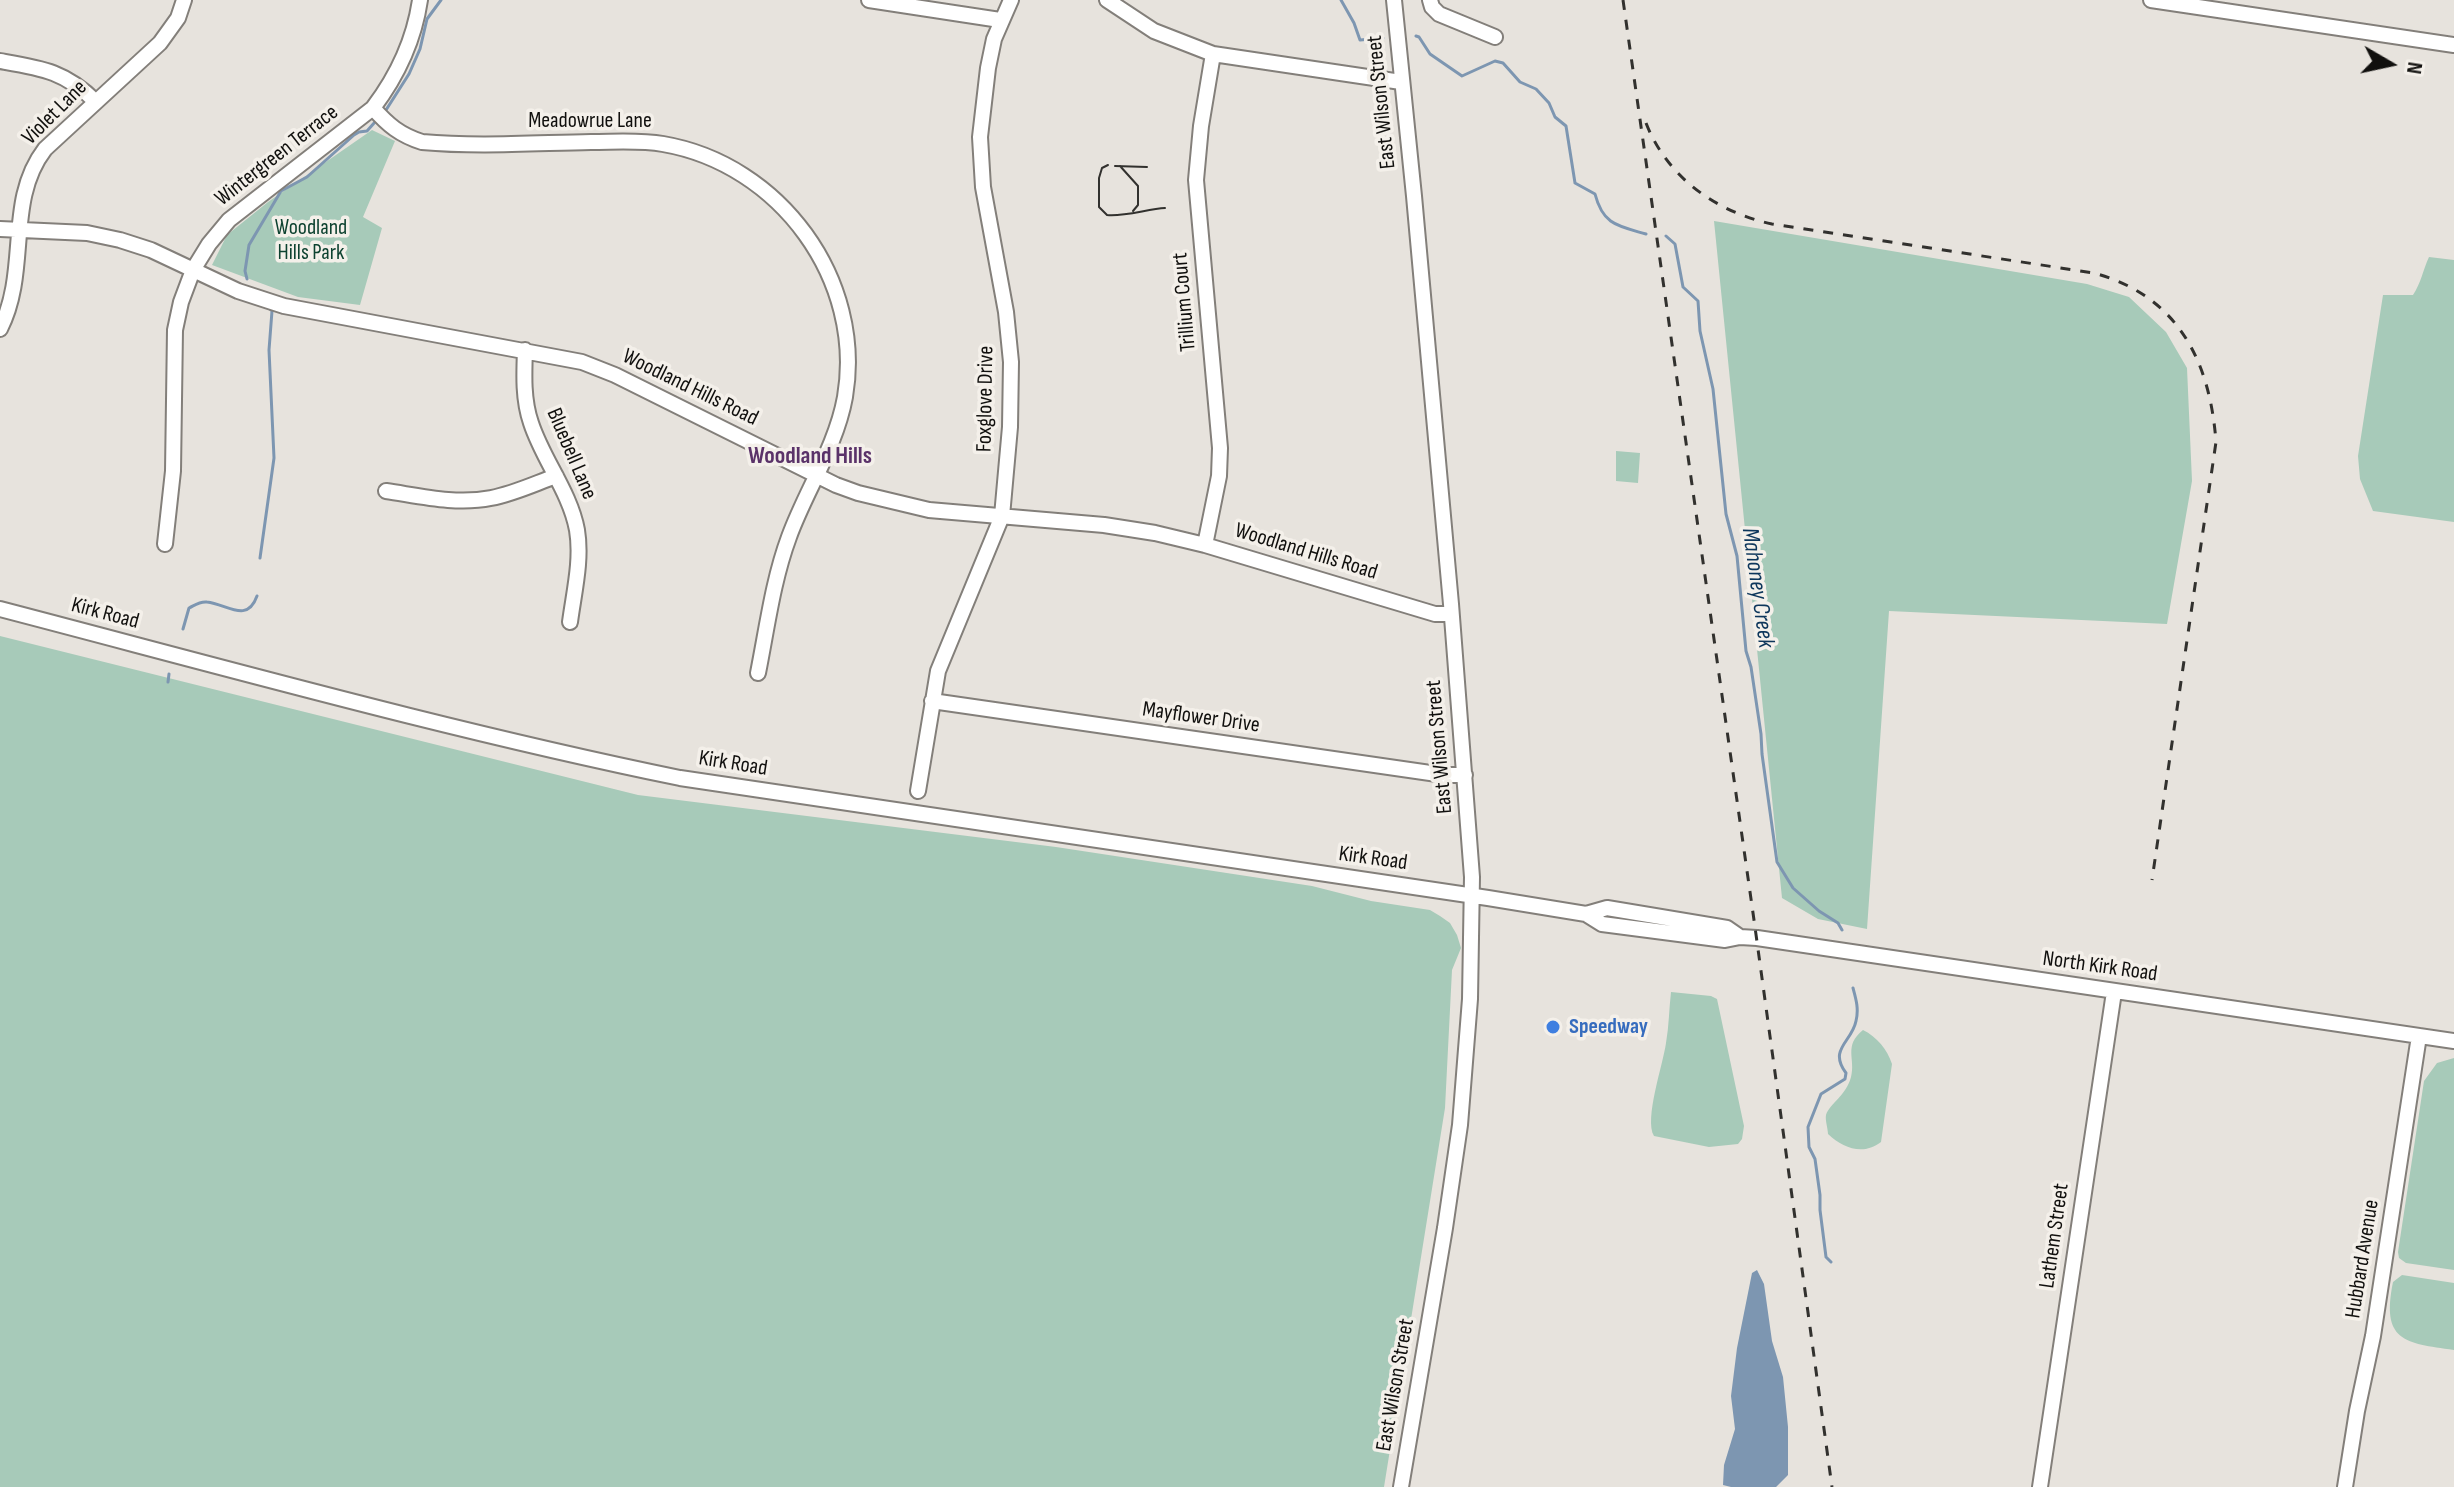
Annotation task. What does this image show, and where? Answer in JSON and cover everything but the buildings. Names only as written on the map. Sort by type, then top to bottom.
[{"type":"street","name":"Violet Lane","points":[[0,329],[14,292],[26,181],[34,165],[45,149],[160,43],[178,18],[184,0]]},
{"type":"street","name":"Wintergreen Terrace","points":[[165,544],[173,471],[175,330],[193,270],[229,220],[373,108],[389,87],[405,54],[416,24],[420,0]]},
{"type":"street","points":[[869,0],[1000,20]]},
{"type":"street","name":"Foxglove Drive","points":[[918,791],[938,671],[1002,516],[1010,427],[1011,362],[1006,312],[980,154],[988,68],[1000,20],[1011,0]]},
{"type":"street","points":[[1107,0],[1154,31],[1213,54],[1401,82]]},
{"type":"street","name":"East Wilson Street","points":[[1394,0],[1451,614],[1472,895],[1470,999],[1459,1130],[1401,1487]]},
{"type":"street","points":[[1430,0],[1439,14],[1495,37]]},
{"type":"street","points":[[2151,0],[2454,45]]},
{"type":"street","name":"Trillium Court","points":[[1205,545],[1219,476],[1220,448],[1196,180],[1213,54]]},
{"type":"street","points":[[0,61],[56,73],[79,85],[96,102]]},
{"type":"street","name":"Meadowrue Lane","points":[[373,108],[398,132],[422,142],[643,142],[673,146],[731,168],[771,194],[812,243],[832,284],[843,322],[847,363],[845,394],[834,437],[783,553],[758,673]]},
{"type":"street","name":"Woodland Hills Road","points":[[0,229],[103,236],[151,250],[238,291],[284,306],[582,362],[816,475],[858,493],[905,506],[1130,528],[1205,545],[1435,614],[1451,614]]},
{"type":"street","name":"Bluebell Lane","points":[[525,350],[524,383],[531,424],[571,509],[579,545],[570,622]]},
{"type":"street","points":[[386,491],[458,501],[481,500],[556,476]]},
{"type":"street","name":"Kirk Road","points":[[0,609],[443,725],[680,778],[1472,895]]},
{"type":"street","name":"Mayflower Drive","points":[[932,701],[1444,775],[1465,775]]},
{"type":"street","name":"North Kirk Road","points":[[1472,895],[1586,914],[1607,908],[1727,928],[1740,937],[2454,1041]]},
{"type":"street","name":"Lathem Street","points":[[2040,1487],[2114,992]]},
{"type":"street","name":"Hubbard Avenue","points":[[2345,1487],[2373,1336],[2419,1036]]},
{"type":"green space","name":"Woodland Hills Park","points":[[372,130],[395,141],[363,217],[382,228],[360,305],[298,297],[212,265],[227,235],[268,202]]},
{"type":"green space","points":[[1714,221],[2087,284],[2129,297],[2166,332],[2187,368],[2192,481],[2167,624],[1889,611],[1867,929],[1818,919],[1782,898]]},
{"type":"green space","points":[[2429,257],[2454,260],[2454,522],[2373,511],[2360,479],[2358,456],[2383,295],[2413,295]]},
{"type":"green space","points":[[1616,451],[1640,453],[1638,483],[1616,481]]},
{"type":"green space","points":[[0,636],[638,795],[1056,847],[1312,886],[1371,901],[1430,910],[1440,916],[1450,923],[1461,948],[1452,970],[1445,1108],[1384,1487],[0,1487]]},
{"type":"green space","points":[[1671,992],[1717,999],[1744,1126],[1738,1144],[1709,1147],[1654,1136],[1651,1117],[1666,1043]]},
{"type":"green space","points":[[1863,1030],[1881,1044],[1892,1064],[1881,1142],[1867,1149],[1847,1146],[1828,1134],[1826,1117],[1849,1084],[1853,1042]]},
{"type":"green space","points":[[2454,1058],[2454,1270],[2406,1263],[2399,1258],[2398,1252],[2424,1081],[2437,1063]]},
{"type":"green space","points":[[2402,1275],[2454,1283],[2454,1350],[2410,1341],[2400,1336],[2394,1328],[2390,1317],[2393,1282]]},
{"type":"water","points":[[1757,1270],[1764,1284],[1772,1341],[1783,1377],[1788,1427],[1788,1475],[1776,1487],[1731,1487],[1723,1485],[1724,1465],[1735,1429],[1731,1396],[1752,1273]]},
{"type":"waterway","points":[[386,110],[409,74],[420,49],[427,19],[441,0]]},
{"type":"waterway","name":"Mahoney Creek","points":[[1341,0],[1360,40],[1383,38]]},
{"type":"waterway","name":"Mahoney Creek","points":[[1416,36],[1430,54],[1462,76],[1495,61],[1503,63],[1520,82],[1536,89],[1549,103],[1555,117],[1566,126],[1575,183],[1595,194],[1602,212],[1613,223],[1646,234]]},
{"type":"waterway","points":[[247,279],[245,271],[249,245],[281,191],[307,177],[354,135],[367,131],[375,122]]},
{"type":"waterway","name":"Mahoney Creek","points":[[1666,236],[1675,244],[1683,287],[1698,301],[1700,331],[1713,389],[1726,514],[1737,556],[1746,651],[1761,734],[1777,862],[1793,888],[1838,923],[1842,930]]},
{"type":"waterway","points":[[260,558],[274,458],[270,309]]},
{"type":"waterway","points":[[183,629],[189,608],[202,602],[242,611],[248,609],[257,596]]},
{"type":"waterway","points":[[168,682],[169,674]]},
{"type":"waterway","name":"Mahoney Creek","points":[[1831,1262],[1826,1257],[1820,1195],[1815,1159],[1809,1147],[1808,1127],[1821,1094],[1845,1079],[1846,1073],[1839,1058],[1856,1021],[1853,988]]},
{"type":"tram line","points":[[1108,165],[1102,168],[1099,178],[1099,207],[1107,215],[1165,208]]},
{"type":"tram line","points":[[1115,166],[1147,167]]},
{"type":"tram line","points":[[1120,166],[1138,186],[1138,205],[1133,211]]},
{"type":"railway","points":[[1623,0],[1832,1487]]},
{"type":"railway","points":[[1646,123],[1655,142],[1680,176],[1732,211],[1772,224],[2094,273],[2148,298],[2168,315],[2184,336],[2197,359],[2206,385],[2216,442],[2152,880]]},
{"type":"place","name":"Speedway","points":[[1553,1027]]},
{"type":"district","name":"Woodland Hills","points":[[810,457]]}]
